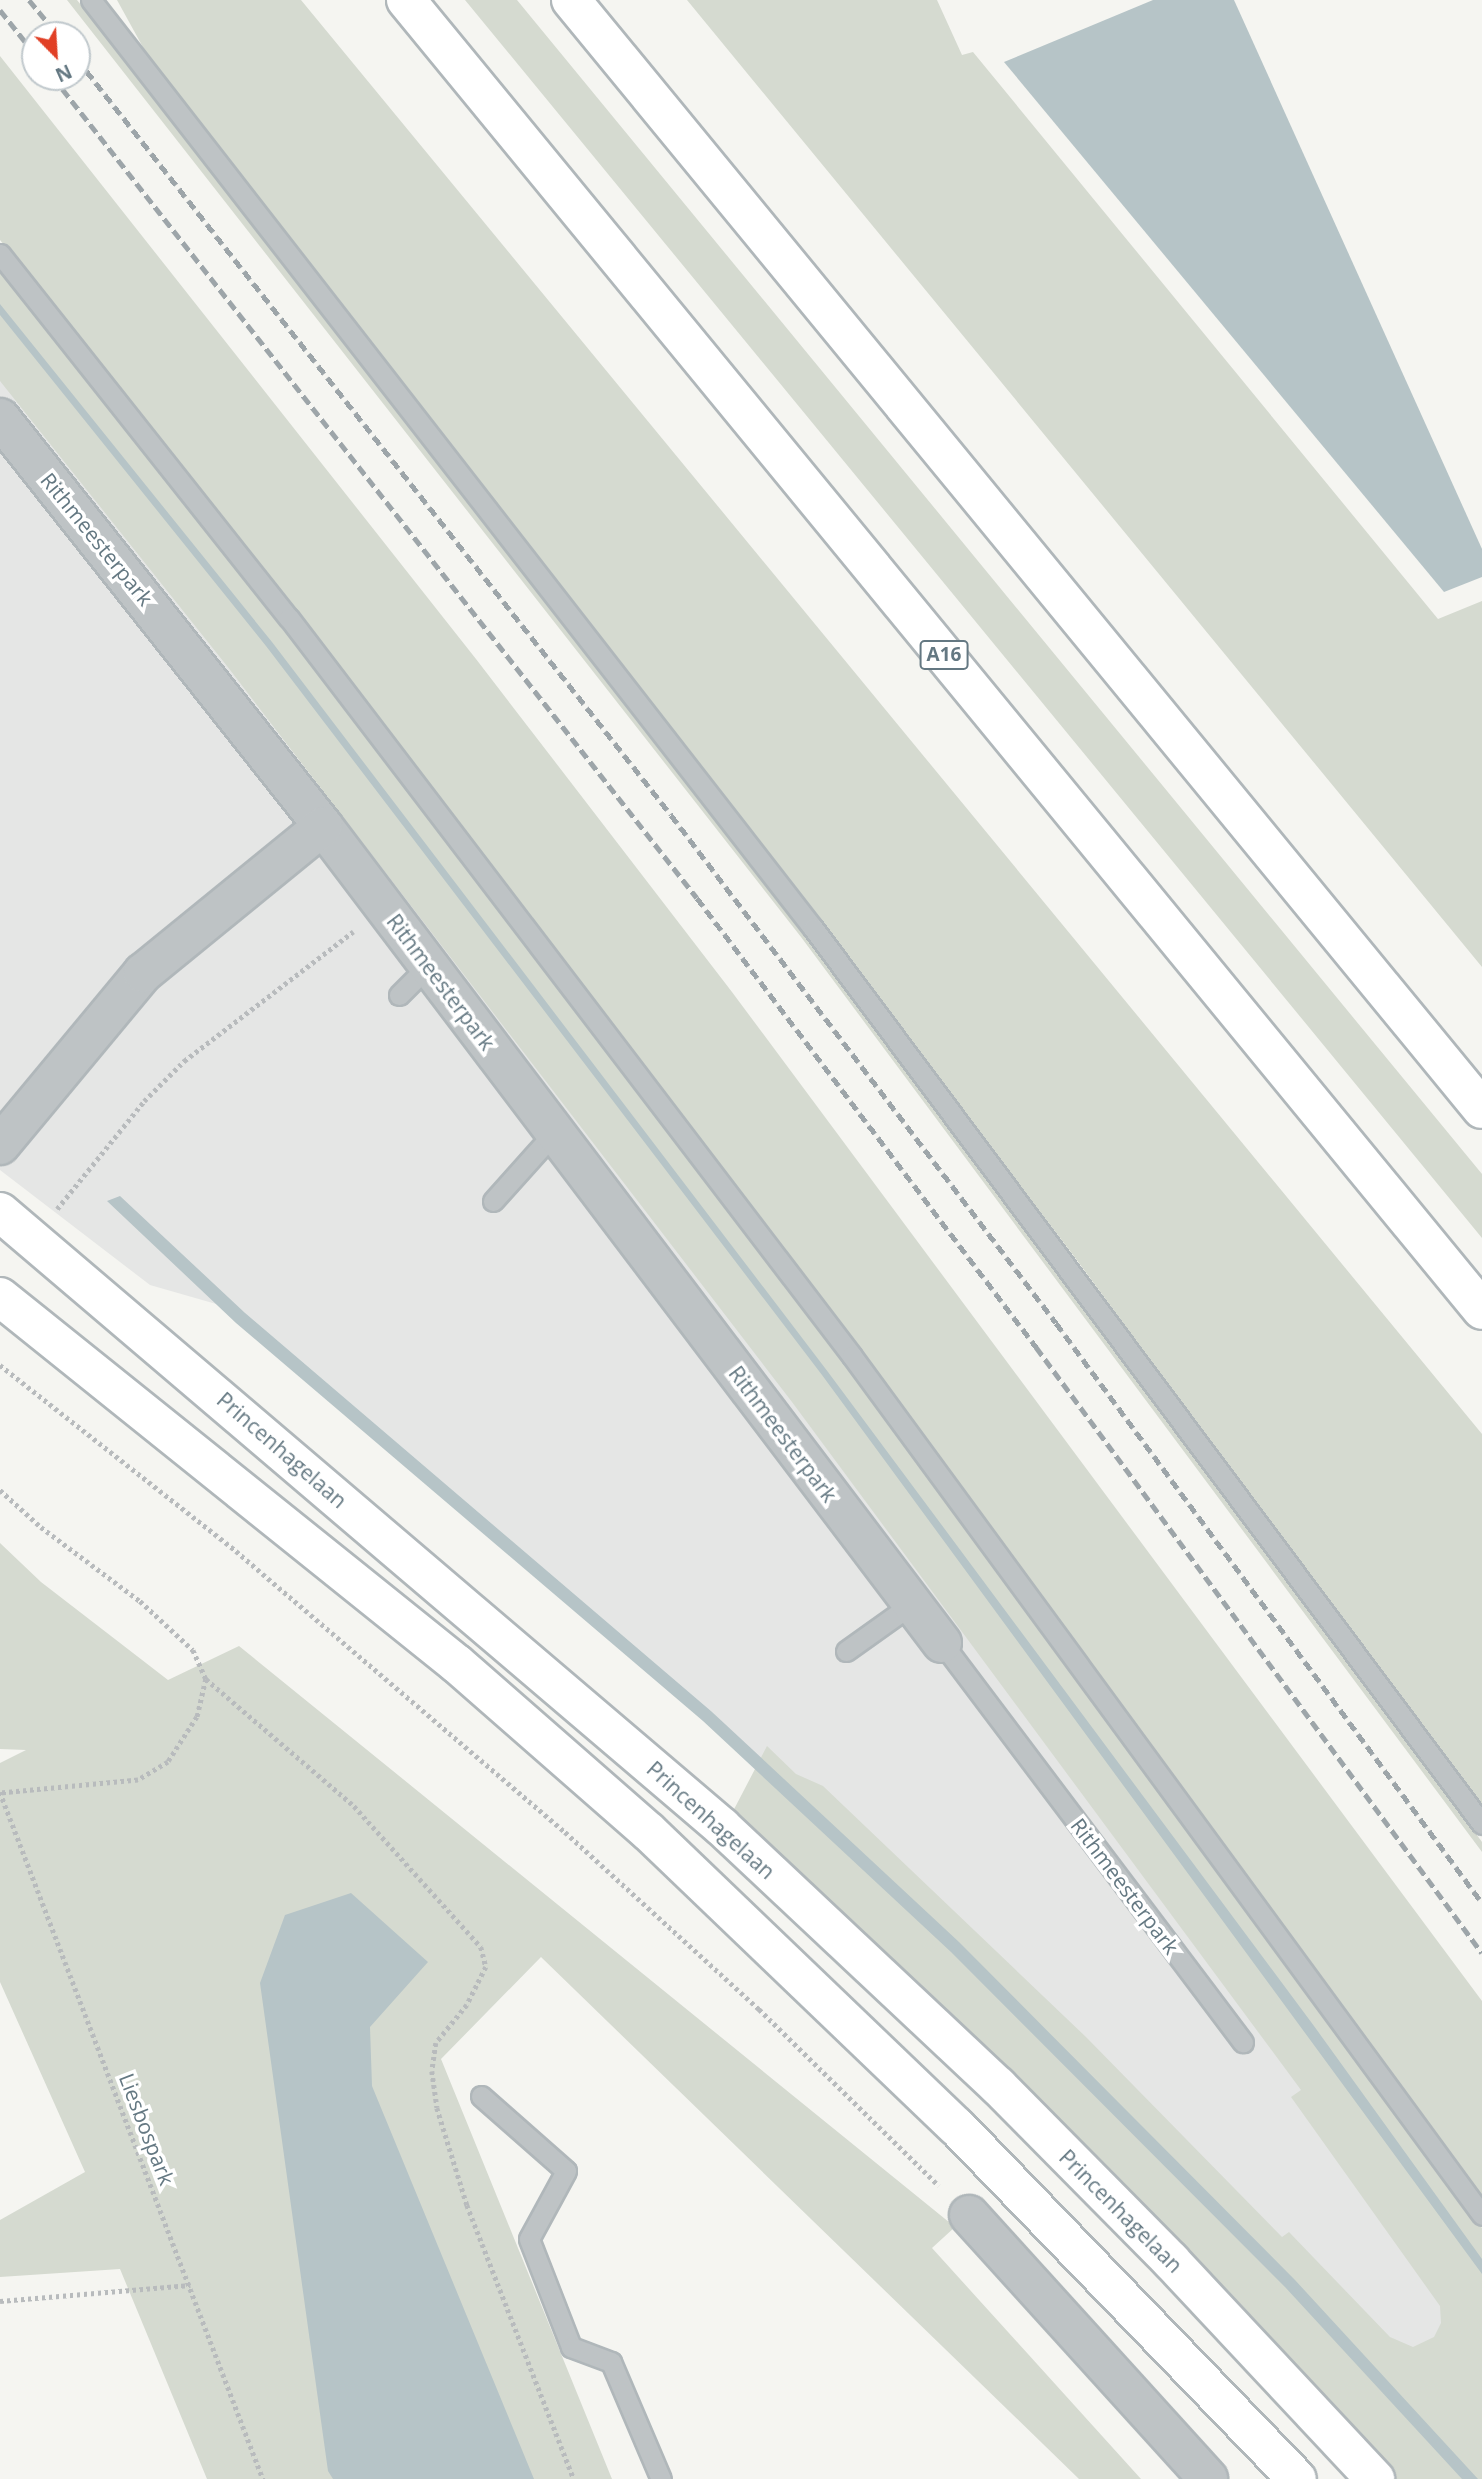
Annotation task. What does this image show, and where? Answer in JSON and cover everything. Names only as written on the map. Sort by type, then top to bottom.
[{"type":"main road","name":"A16","points":[[406,0],[1482,1310]]},
{"type":"main road","points":[[571,0],[1482,1109]]},
{"type":"main road","name":"Princenhagelaan","points":[[0,1212],[34,1238],[722,1826],[998,2086],[1190,2280],[1375,2479]]},
{"type":"main road","points":[[0,1297],[457,1664],[649,1832],[957,2127],[1297,2479]]},
{"type":"street","name":"Rithmeesterpark","points":[[0,418],[323,826],[942,1643]]},
{"type":"street","points":[[0,1145],[143,973],[323,826]]},
{"type":"street","points":[[969,2216],[1208,2479]]},
{"type":"lane","points":[[91,0],[797,906],[1482,1825]]},
{"type":"lane","points":[[0,254],[289,618],[852,1356],[1482,2215]]},
{"type":"lane","points":[[400,995],[429,965]]},
{"type":"lane","points":[[493,1201],[555,1132]]},
{"type":"lane","points":[[846,1651],[912,1604]]},
{"type":"lane","name":"Rithmeesterpark","points":[[942,1643],[1243,2042]]},
{"type":"lane","points":[[481,2096],[566,2171],[529,2239],[571,2347],[611,2362],[661,2479]]},
{"type":"path","points":[[34,1238],[144,1101],[184,1061],[385,908]]},
{"type":"path","points":[[0,1364],[236,1551],[565,1832],[759,2009],[969,2216]]},
{"type":"path","points":[[0,1490],[41,1527],[140,1601],[193,1650],[206,1679],[354,1807],[481,1947],[486,1967],[467,2005],[436,2043],[432,2071],[437,2108],[467,2205],[574,2479]]},
{"type":"path","points":[[0,1792],[138,1780],[169,1762],[197,1717],[206,1679]]},
{"type":"path","name":"Liesbospark","points":[[0,1792],[263,2479]]},
{"type":"path","points":[[0,2301],[190,2285]]},
{"type":"shaded area","points":[[67,0],[77,0],[296,275],[806,934],[1297,1589],[1482,1842],[1482,1852],[801,937],[91,31],[91,21],[83,21]]},
{"type":"shaded area","points":[[117,0],[301,0],[1482,1434],[1482,1811],[1073,1255],[566,592],[150,60]]},
{"type":"shaded area","points":[[465,0],[517,0],[1482,1174],[1482,1238]]},
{"type":"shaded area","points":[[687,0],[937,0],[962,55],[973,52],[1438,619],[1482,601],[1482,967]]},
{"type":"shaded area","points":[[1153,0],[1234,0],[1482,549],[1482,577],[1444,592],[1004,62]]},
{"type":"shaded area","points":[[0,56],[21,83],[21,91],[28,91],[476,659],[732,992],[1482,2001],[1482,2200],[860,1353],[297,613],[0,240]]},
{"type":"shaded area","points":[[0,269],[281,622],[845,1359],[1482,2228],[1482,2479],[1394,2479],[730,1817],[767,1746],[796,1774],[823,1786],[1086,2037],[1282,2237],[1289,2232],[1390,2337],[1413,2347],[1434,2337],[1441,2323],[1440,2306],[1291,2097],[1301,2090],[792,1402],[227,666],[0,381]]},
{"type":"shaded area","points":[[0,278],[1482,2241],[1426,2421],[711,1711],[244,1312],[150,1285],[0,1170]]},
{"type":"shaded area","points":[[0,304],[272,642],[828,1372],[1314,2026],[1482,2259],[1482,2274],[822,1375],[266,646],[0,315]]},
{"type":"shaded area","points":[[120,1196],[244,1312],[711,1711],[959,1942],[1295,2280],[1478,2479],[1462,2479],[1285,2287],[951,1952],[703,1721],[236,1323],[107,1201]]},
{"type":"shaded area","points":[[0,1543],[41,1582],[168,1680],[239,1646],[955,2227],[932,2248],[1141,2479],[1079,2479],[541,1957],[441,2059],[612,2479],[207,2479],[120,2269],[0,2277],[0,2220],[85,2172],[0,1982],[0,1763],[26,1750],[0,1749]]},
{"type":"shaded area","points":[[351,1893],[428,1962],[370,2027],[372,2086],[534,2479],[333,2479],[328,2471],[260,1983],[285,1915]]},
{"type":"railway","points":[[29,0],[46,21]]},
{"type":"railway","points":[[0,10],[21,36]]},
{"type":"railway","points":[[91,77],[671,815],[1056,1323],[1482,1903]]},
{"type":"railway","points":[[64,91],[697,898],[1036,1347],[1482,1953]]}]
